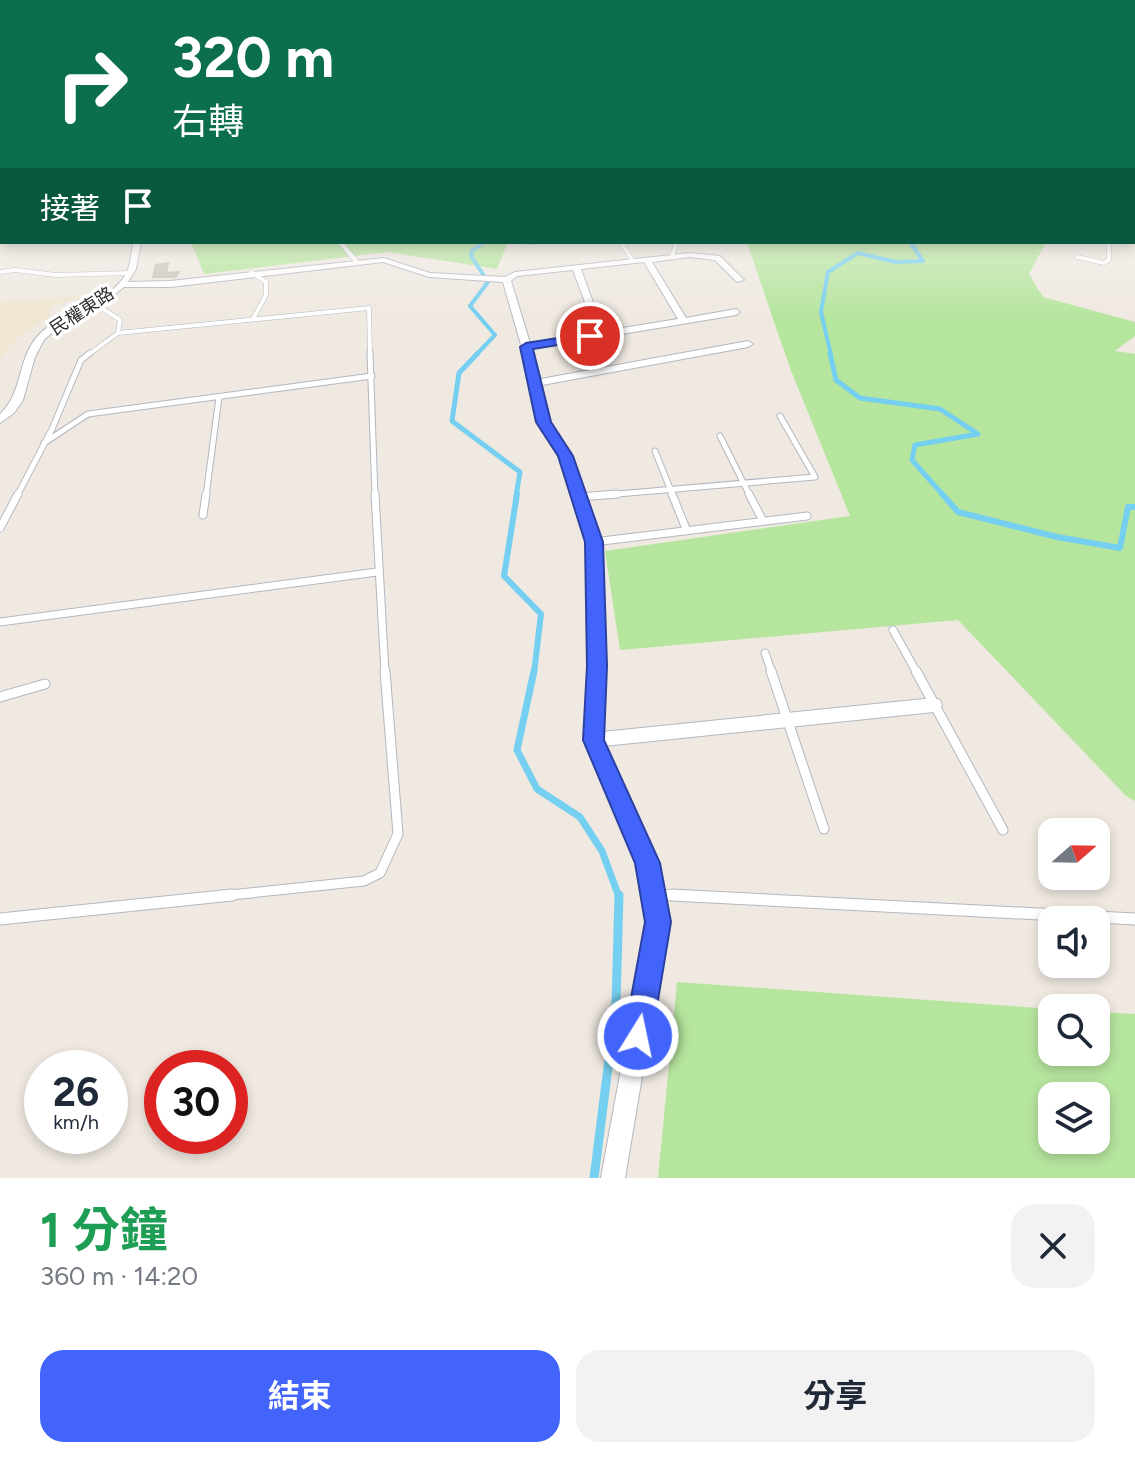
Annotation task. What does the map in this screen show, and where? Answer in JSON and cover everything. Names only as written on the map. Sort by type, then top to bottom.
[{"type":"street","name":"民權東路","points":[[0,420],[18,402],[39,341],[52,328],[126,279],[136,244]]},
{"type":"street","points":[[126,279],[170,284],[251,272],[384,260],[429,275],[507,280],[515,274],[672,256],[717,258],[740,280]]},
{"type":"street","points":[[646,259],[684,321]]},
{"type":"street","points":[[576,266],[590,305]]},
{"type":"street","points":[[507,280],[537,383],[543,422],[565,456],[594,542],[597,666],[593,740],[647,863],[658,922],[613,1178]]},
{"type":"street","points":[[526,347],[736,312]]},
{"type":"street","points":[[537,383],[748,344]]},
{"type":"street","points":[[593,740],[934,705]]},
{"type":"lane","points":[[342,244],[356,261]]},
{"type":"lane","points":[[622,244],[632,260]]},
{"type":"lane","points":[[672,256],[676,244]]},
{"type":"lane","points":[[1077,257],[1104,263],[1109,260],[1109,244]]},
{"type":"lane","points":[[0,272],[15,270],[126,279]]},
{"type":"lane","points":[[251,272],[266,282],[266,295],[253,319]]},
{"type":"lane","points":[[94,303],[120,320],[118,333]]},
{"type":"lane","points":[[0,528],[44,443],[81,360],[118,333],[369,308],[377,572],[398,834],[380,873],[364,881],[0,919]]},
{"type":"lane","points":[[44,443],[88,414],[372,376]]},
{"type":"lane","points":[[203,515],[219,397]]},
{"type":"lane","points":[[579,497],[815,477],[780,416]]},
{"type":"lane","points":[[720,436],[763,521]]},
{"type":"lane","points":[[655,451],[687,531]]},
{"type":"lane","points":[[594,542],[807,516]]},
{"type":"lane","points":[[0,622],[377,572]]},
{"type":"lane","points":[[893,630],[1003,830]]},
{"type":"lane","points":[[765,653],[824,829]]},
{"type":"lane","points":[[0,697],[45,684]]},
{"type":"lane","points":[[653,894],[1135,919]]},
{"type":"shaded area","points":[[91,295],[52,306],[47,318],[19,336],[0,358],[0,303]]},
{"type":"green space","points":[[192,244],[507,244],[497,269],[387,252],[204,274]]},
{"type":"green space","points":[[746,244],[1045,244],[1029,274],[1043,297],[1135,322],[1135,336],[1115,351],[1135,354],[1135,801],[1126,796],[958,620],[620,650],[605,551],[850,516],[790,368]]},
{"type":"green space","points":[[677,982],[1038,1008],[1038,1066],[1110,1066],[1110,1013],[1135,1014],[1135,1178],[658,1178]]},
{"type":"building","points":[[168,263],[166,273],[179,272],[176,277],[153,277],[156,265]]},
{"type":"waterway","points":[[476,355],[495,335],[470,306],[488,282],[471,256],[472,251],[481,244]]},
{"type":"waterway","points":[[831,355],[821,312],[828,272],[858,253],[896,262],[923,261],[911,244]]},
{"type":"waterway","points":[[478,353],[459,373],[452,421],[520,472],[516,496]]},
{"type":"waterway","points":[[830,353],[836,380],[860,398],[940,409],[978,434],[915,445],[912,460],[944,496]]},
{"type":"waterway","points":[[517,494],[504,576],[541,614],[534,673]]},
{"type":"waterway","points":[[942,494],[958,512],[1057,537],[1120,548],[1128,507],[1135,507]]},
{"type":"waterway","points":[[534,671],[517,750],[537,789],[580,817],[602,851],[619,897]]},
{"type":"waterway","points":[[594,1178],[616,1004],[619,897]]},
{"type":"route","points":[[590,336],[526,347],[537,383],[543,422],[565,456],[594,542],[597,666],[593,740],[647,863],[658,922],[638,1036]]}]
